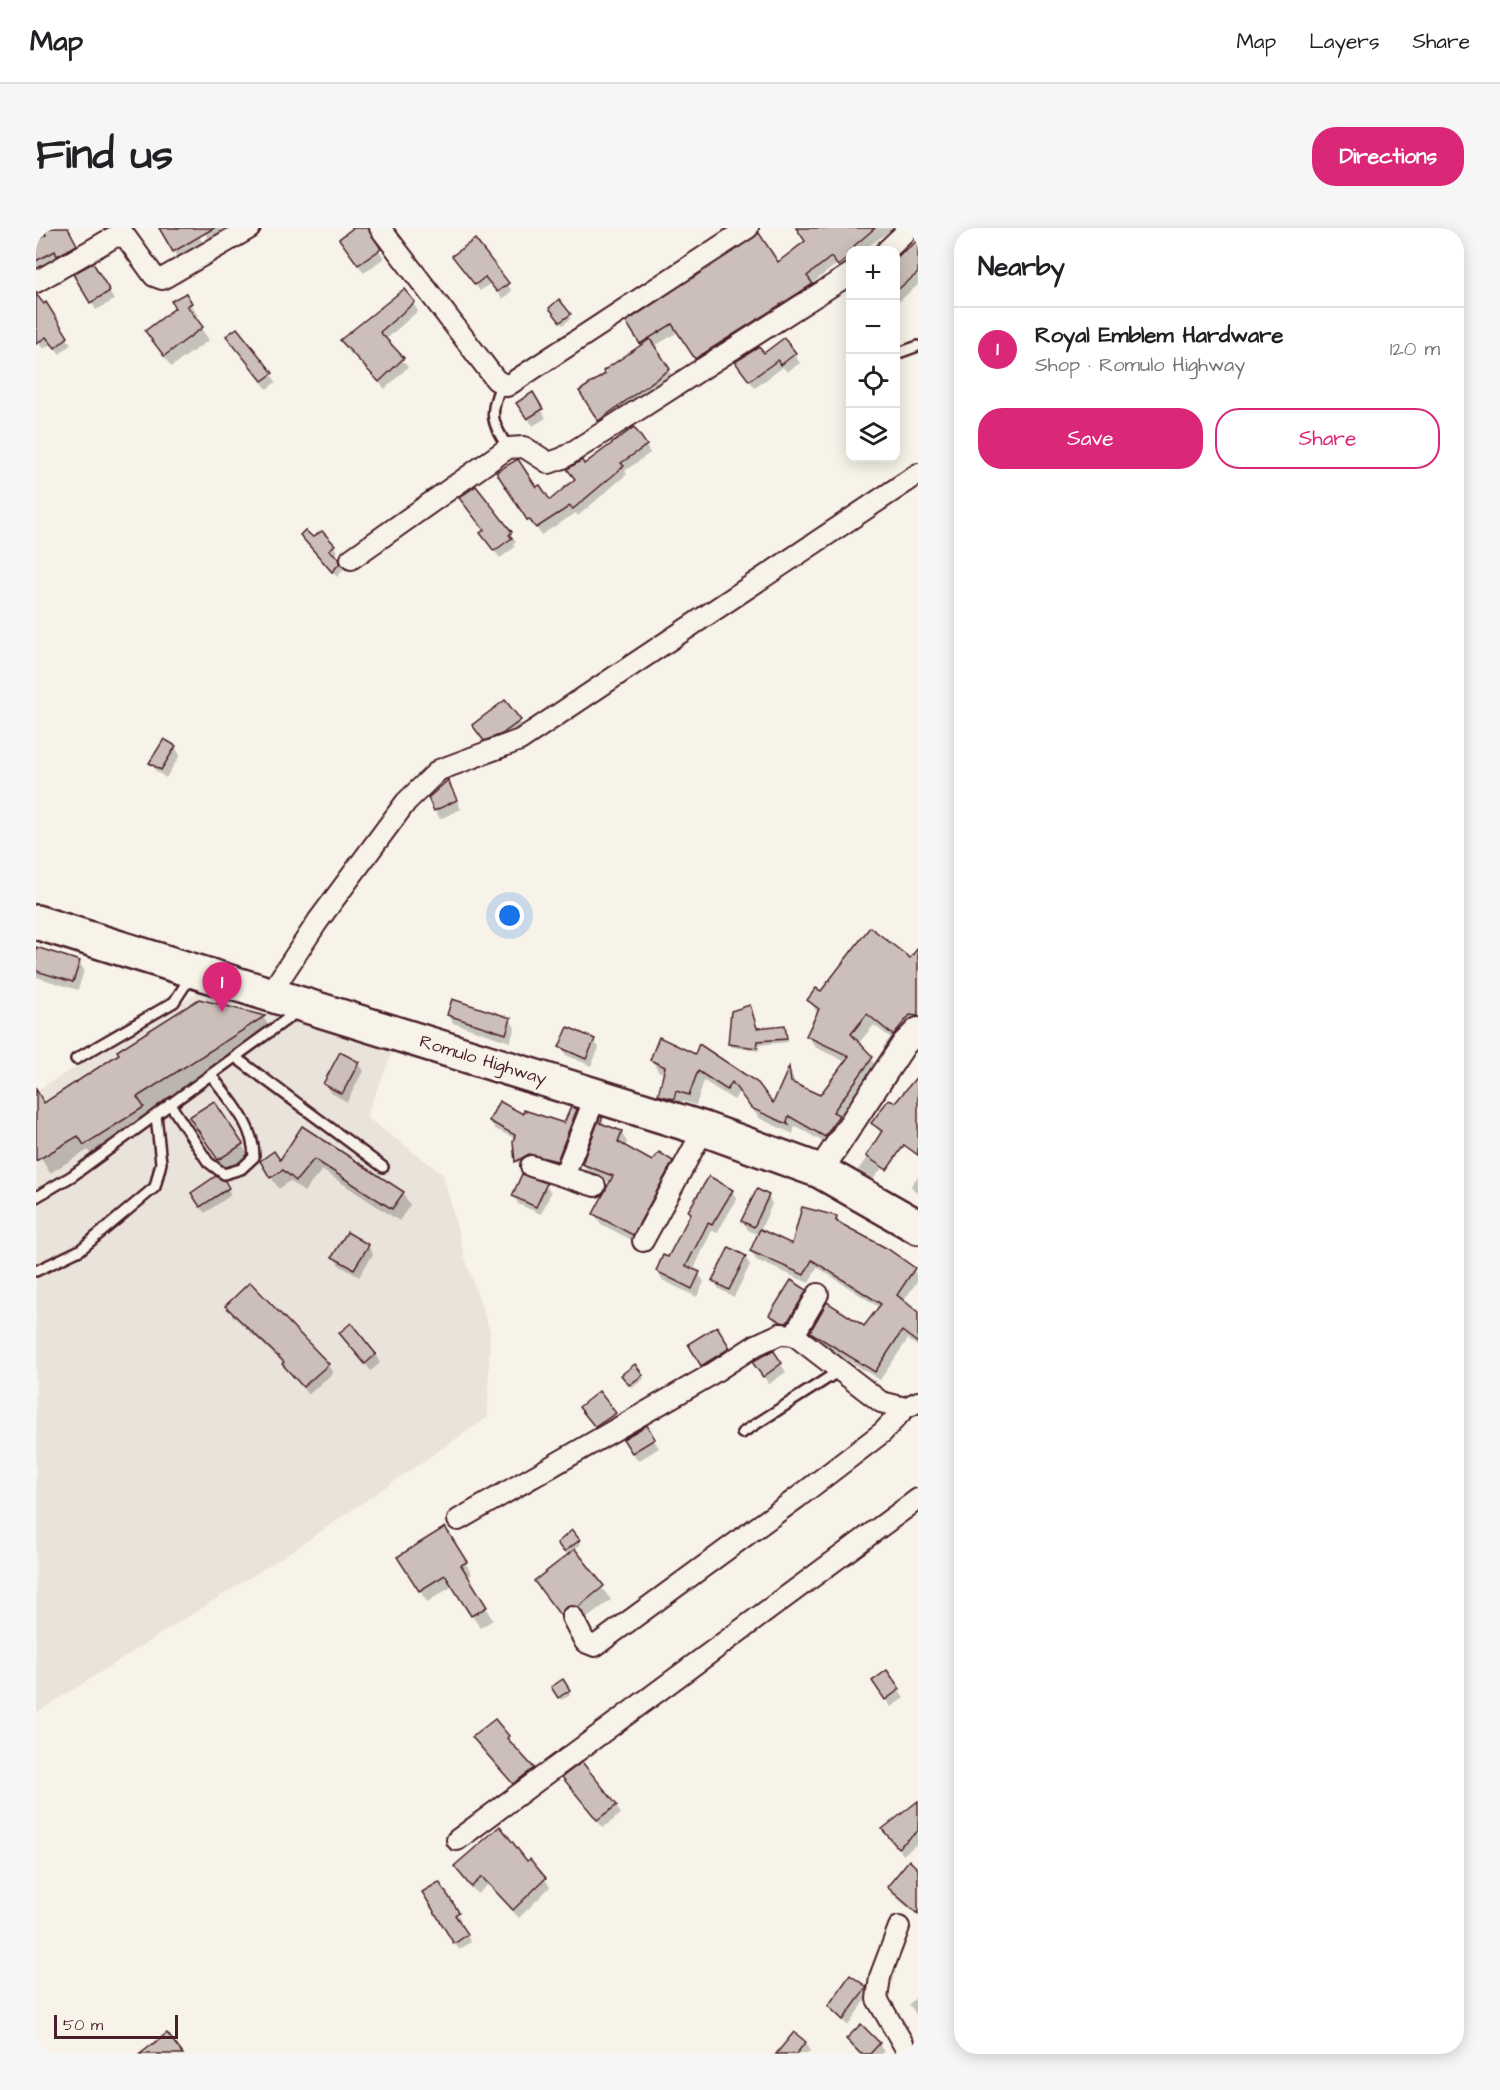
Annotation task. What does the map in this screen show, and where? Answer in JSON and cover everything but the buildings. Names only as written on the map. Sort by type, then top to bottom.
[{"type":"highway","name":"Romulo Highway","points":[[36,922],[705,1130],[820,1172],[918,1227]]},
{"type":"street","points":[[36,282],[114,237],[124,236],[154,276],[162,279],[250,228]]},
{"type":"street","points":[[380,228],[501,385],[507,386],[748,228]]},
{"type":"street","points":[[891,246],[904,234],[905,228]]},
{"type":"street","points":[[351,559],[508,448],[524,447],[536,457],[549,463],[563,458],[846,277]]},
{"type":"street","points":[[270,994],[318,921],[406,802],[439,770],[520,740],[918,474]]},
{"type":"street","points":[[820,1172],[904,1044],[918,1030]]},
{"type":"street","points":[[564,1176],[596,1095]]},
{"type":"street","points":[[643,1241],[705,1130]]},
{"type":"street","points":[[531,1166],[595,1186]]},
{"type":"street","points":[[794,1335],[819,1294]]},
{"type":"street","points":[[458,1520],[707,1377],[756,1345],[780,1334],[794,1335],[881,1402],[912,1405]]},
{"type":"street","points":[[572,1617],[585,1642],[595,1646],[797,1498],[883,1432],[912,1405]]},
{"type":"street","points":[[457,1840],[918,1499]]},
{"type":"street","points":[[899,1927],[880,1977],[877,1999],[909,2054]]},
{"type":"lane","points":[[900,353],[918,346]]},
{"type":"lane","points":[[501,385],[492,407],[495,423],[508,448]]},
{"type":"lane","points":[[76,1059],[174,1002],[195,971]]},
{"type":"lane","points":[[36,1197],[72,1176],[307,1005]]},
{"type":"lane","points":[[235,1057],[383,1167]]},
{"type":"lane","points":[[170,1104],[208,1162],[224,1174],[241,1169],[254,1157],[254,1142],[242,1116],[211,1075]]},
{"type":"lane","points":[[36,1271],[80,1250],[155,1187],[161,1163],[156,1114]]},
{"type":"lane","points":[[742,1433],[839,1371]]},
{"type":"shaded area","points":[[205,988],[394,1048],[366,1117],[443,1174],[465,1258],[490,1331],[488,1417],[292,1551],[36,1713],[36,1091]]},
{"type":"place","name":"Royal Emblem Hardware","points":[[222,1012]]}]
